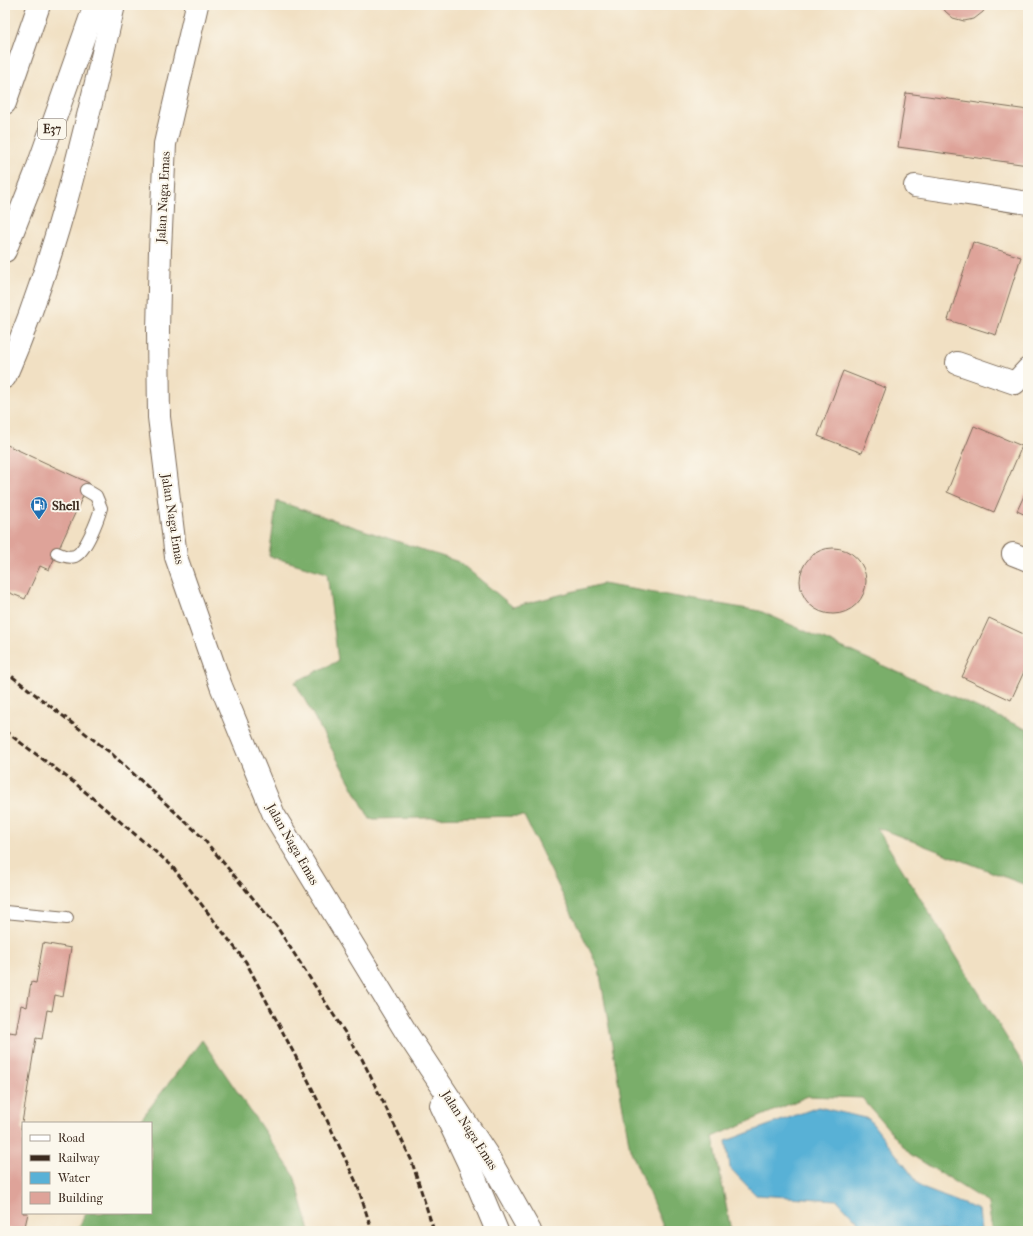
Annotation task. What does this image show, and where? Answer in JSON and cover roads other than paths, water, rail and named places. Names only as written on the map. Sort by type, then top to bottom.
[{"type":"main road","points":[[5,103],[38,5]]},
{"type":"main road","name":"E37","points":[[5,251],[35,175],[95,5]]},
{"type":"main road","points":[[5,377],[40,290],[55,239],[114,5]]},
{"type":"main road","name":"Jalan Naga Emas","points":[[197,5],[165,144],[160,257],[158,330],[159,417],[176,557],[221,686],[274,815],[406,1032],[486,1153],[530,1231]]},
{"type":"main road","points":[[915,186],[1028,203]]},
{"type":"main road","points":[[957,364],[1015,383],[1028,369]]},
{"type":"main road","name":"Jalan Naga Emas","points":[[406,1032],[468,1162],[497,1231]]},
{"type":"lane","points":[[57,553],[68,557],[75,556],[80,552],[87,541],[101,508],[96,496],[86,490]]},
{"type":"lane","points":[[5,912],[67,918]]},
{"type":"water","points":[[818,1107],[869,1119],[922,1188],[979,1210],[981,1231],[867,1231],[837,1200],[756,1195],[730,1168],[726,1141]]},
{"type":"railway","points":[[5,671],[112,754],[201,836],[277,927],[362,1059],[411,1159],[434,1231]]},
{"type":"railway","points":[[5,731],[76,784],[171,865],[246,962],[309,1082],[357,1184],[372,1231]]},
{"type":"place","name":"Shell","points":[[39,520]]}]
